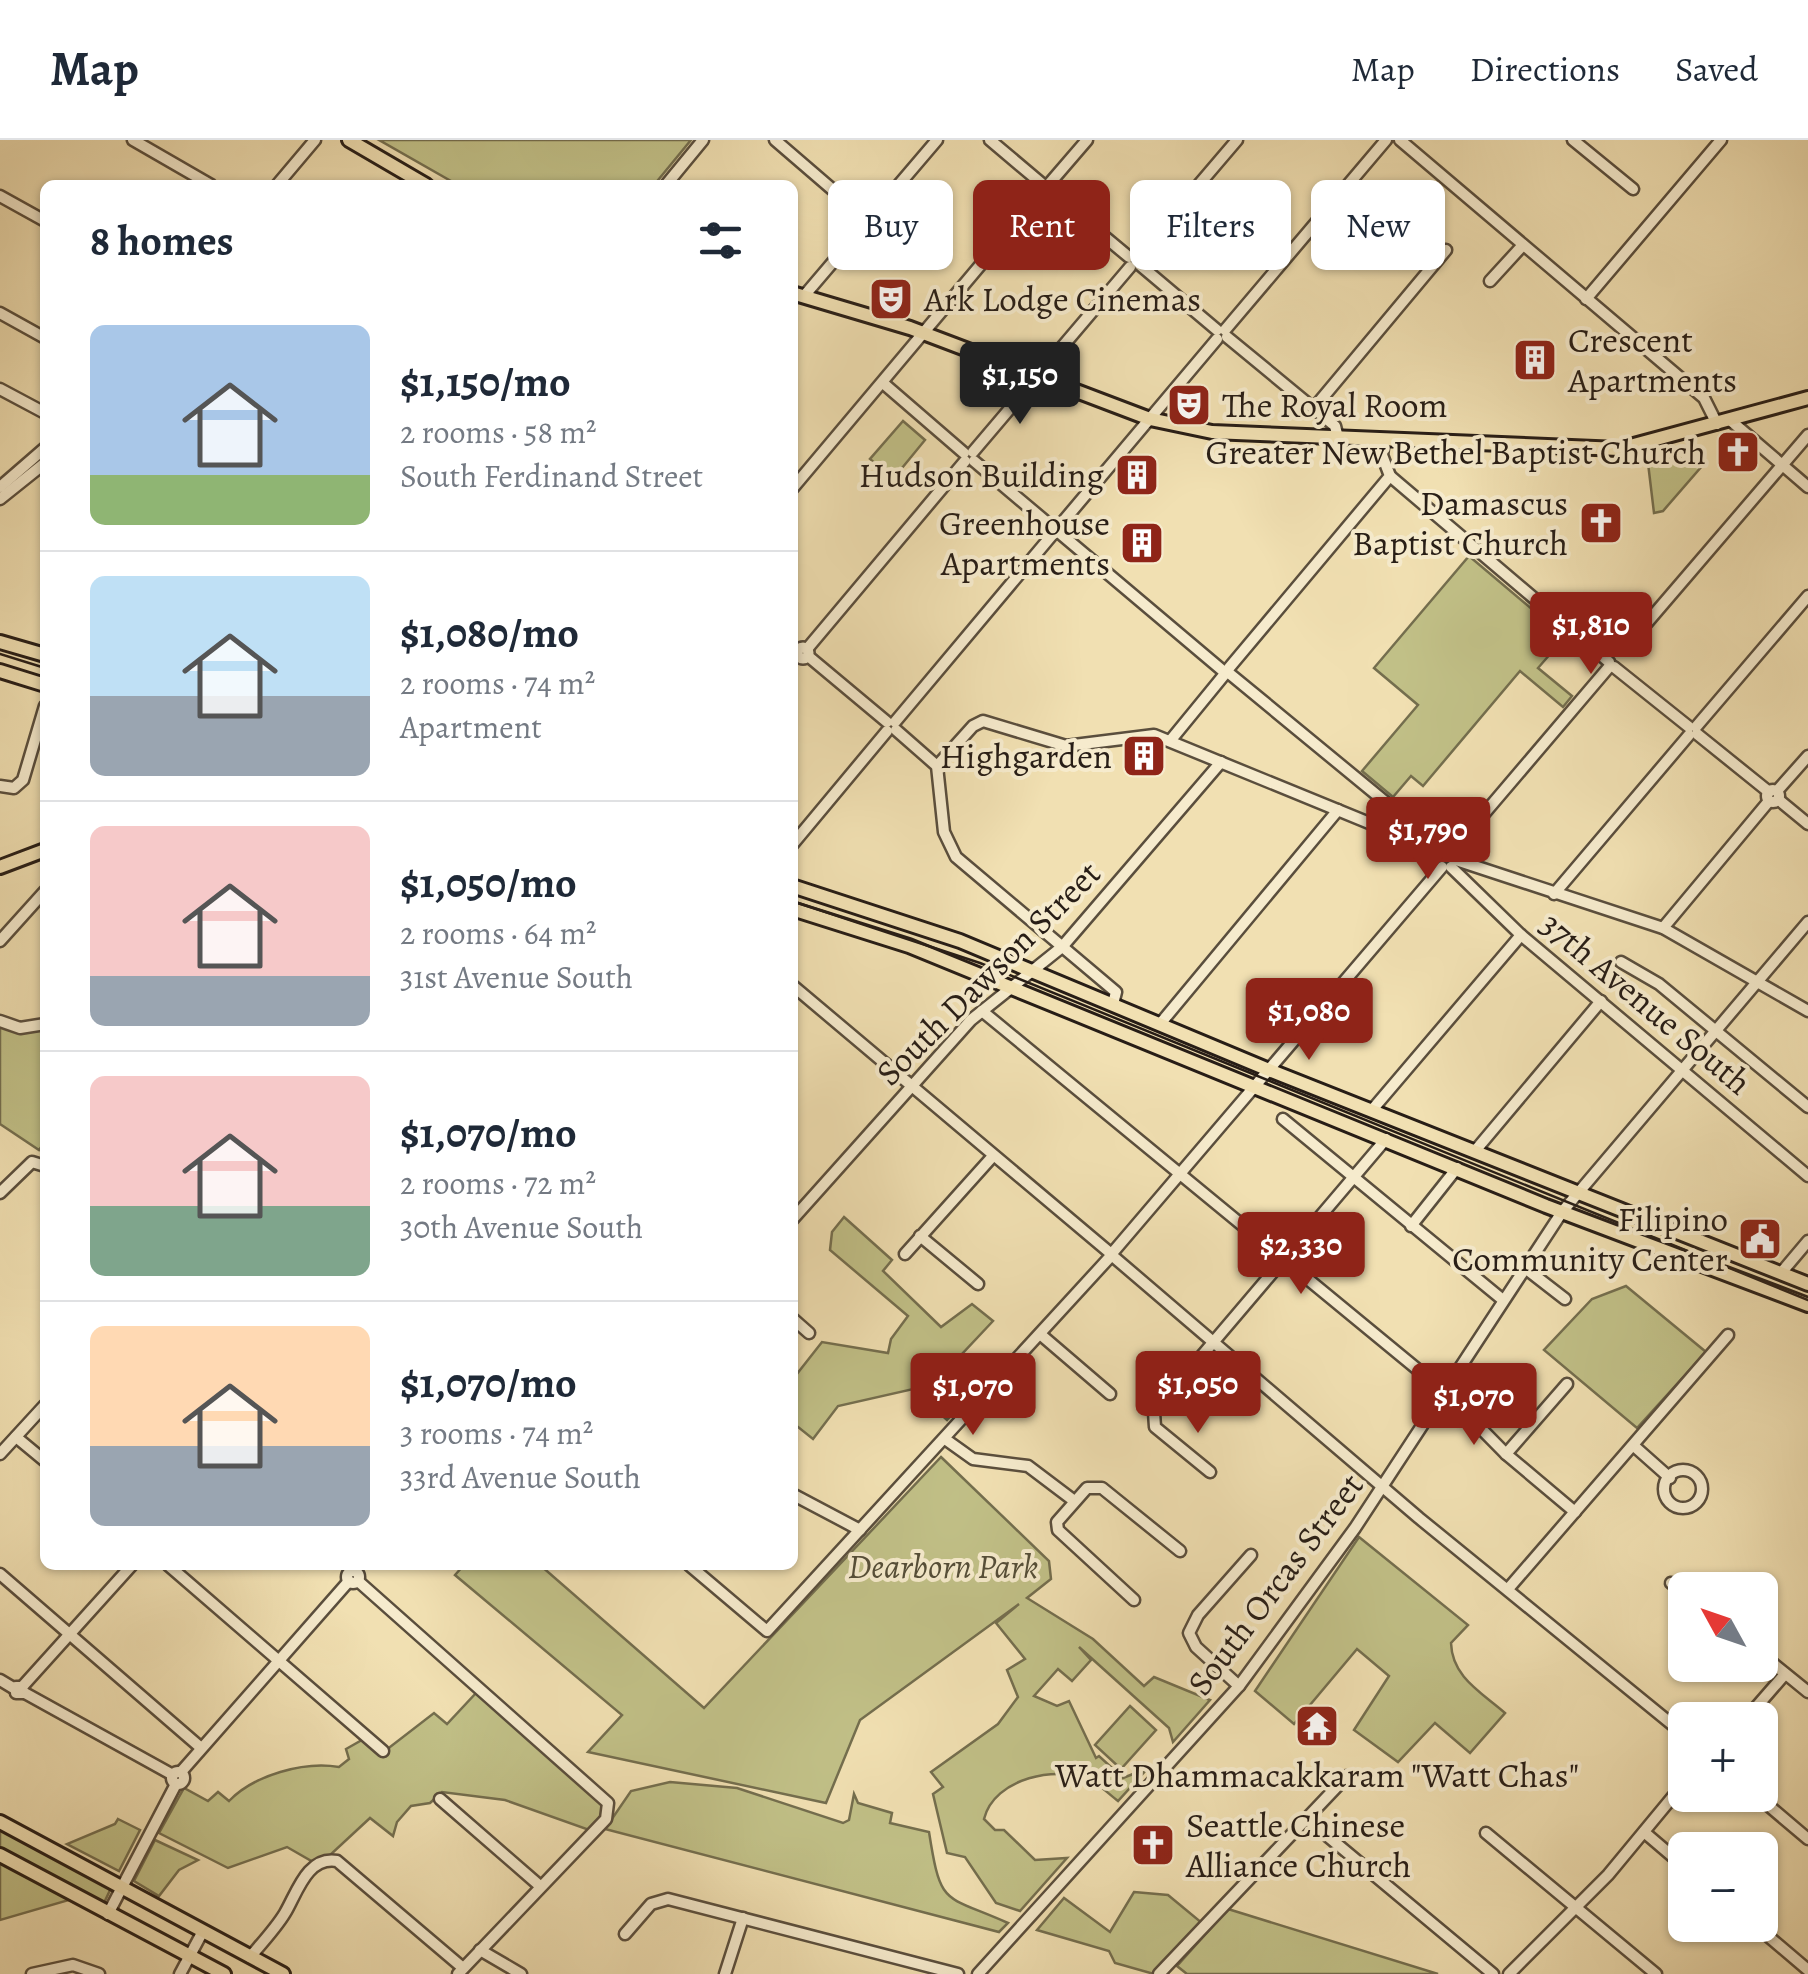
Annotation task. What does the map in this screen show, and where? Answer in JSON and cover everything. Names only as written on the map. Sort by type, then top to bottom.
[{"type":"main road","points":[[349,140],[417,180]]},
{"type":"main road","points":[[798,295],[925,334],[1150,419],[1212,432],[1619,449],[1808,398]]},
{"type":"main road","points":[[0,642],[40,654]]},
{"type":"main road","points":[[0,671],[40,683]]},
{"type":"main road","points":[[0,867],[40,852]]},
{"type":"main road","points":[[798,888],[960,940],[1270,1070],[1808,1284]]},
{"type":"main road","points":[[798,911],[909,946],[1562,1212],[1808,1305]]},
{"type":"main road","points":[[0,1822],[283,1974]]},
{"type":"main road","points":[[0,1854],[224,1974]]},
{"type":"street","points":[[133,140],[202,180]]},
{"type":"street","points":[[280,180],[315,140]]},
{"type":"street","points":[[670,180],[704,140]]},
{"type":"street","points":[[774,140],[828,186]]},
{"type":"street","points":[[903,180],[937,140]]},
{"type":"street","points":[[990,140],[1037,180]]},
{"type":"street","points":[[1053,180],[1087,140]]},
{"type":"street","points":[[1203,180],[1237,140]]},
{"type":"street","points":[[798,838],[1386,140]]},
{"type":"street","points":[[1400,140],[1708,402],[1723,422],[1808,487]]},
{"type":"street","points":[[1572,140],[1633,188]]},
{"type":"street","points":[[1586,298],[1721,140]]},
{"type":"street","points":[[0,196],[40,218]]},
{"type":"street","points":[[1110,241],[1130,258]]},
{"type":"street","points":[[1490,281],[1522,244]]},
{"type":"street","points":[[1314,408],[1446,250]]},
{"type":"street","points":[[798,295],[828,264]]},
{"type":"street","points":[[1114,1004],[1116,992],[956,857],[944,832],[937,766],[800,653],[1130,266]]},
{"type":"street","points":[[798,482],[978,270]]},
{"type":"street","points":[[1145,270],[1336,426],[1338,438]]},
{"type":"street","points":[[0,313],[40,335]]},
{"type":"street","points":[[882,383],[1417,828],[1423,845]]},
{"type":"street","points":[[0,389],[40,410]]},
{"type":"street","points":[[1639,632],[1808,435]]},
{"type":"street","points":[[1384,441],[1382,455],[1390,476],[1610,666],[1808,824]]},
{"type":"street","points":[[0,488],[40,452]]},
{"type":"street","points":[[0,499],[40,467]]},
{"type":"street","points":[[1170,740],[1390,476]]},
{"type":"street","points":[[1554,894],[1808,596]]},
{"type":"street","points":[[1484,815],[1610,666]]},
{"type":"street","points":[[0,786],[18,786],[40,721]]},
{"type":"street","points":[[937,766],[973,726],[983,721],[1066,746],[1147,734],[1170,740],[1423,845],[1447,863],[1663,928],[1808,1011]]},
{"type":"street","points":[[1663,928],[1808,756]]},
{"type":"street","name":"South Dawson Street","points":[[798,1213],[982,1010],[1062,947],[1220,762]]},
{"type":"street","points":[[1160,1024],[1338,810]]},
{"type":"street","points":[[696,1570],[767,1631],[1112,1255],[1447,863]]},
{"type":"street","name":"37th Avenue South","points":[[1447,863],[1521,935],[1808,1176]]},
{"type":"street","points":[[0,941],[40,897]]},
{"type":"street","name":"South Orcas Street","points":[[978,1974],[1239,1686],[1384,1484],[1562,1212],[1808,922]]},
{"type":"street","points":[[1372,1110],[1521,935]]},
{"type":"street","points":[[1620,962],[1658,984],[1717,1029],[1808,1107]]},
{"type":"street","points":[[798,990],[1668,1722]]},
{"type":"street","points":[[1474,1151],[1601,1001]]},
{"type":"street","points":[[982,1010],[1445,1392],[1506,1454],[1575,1512]]},
{"type":"street","points":[[0,1021],[20,1028],[40,1025]]},
{"type":"street","points":[[1283,1118],[1503,1300]]},
{"type":"street","points":[[1210,1472],[1154,1426],[1154,1412],[1217,1343],[1386,1139]]},
{"type":"street","points":[[905,1254],[993,1156]]},
{"type":"street","points":[[0,1193],[40,1163]]},
{"type":"street","points":[[1411,1226],[1457,1168]]},
{"type":"street","points":[[920,1236],[978,1284]]},
{"type":"street","points":[[1782,1273],[1808,1241]]},
{"type":"street","points":[[1525,1268],[1565,1299]]},
{"type":"street","points":[[798,1323],[809,1332]]},
{"type":"street","points":[[1040,1334],[1110,1394]]},
{"type":"street","points":[[1508,1589],[1728,1335]]},
{"type":"street","points":[[1506,1454],[1567,1384]]},
{"type":"street","points":[[0,1454],[40,1411]]},
{"type":"street","points":[[16,1437],[40,1457]]},
{"type":"street","points":[[945,1439],[973,1458],[1028,1466],[1074,1500]]},
{"type":"street","points":[[1634,1446],[1670,1478]]},
{"type":"street","points":[[1134,1600],[1058,1530],[1057,1522],[1074,1500],[1095,1486],[1180,1551]]},
{"type":"street","points":[[798,1497],[860,1530]]},
{"type":"street","points":[[1239,1686],[1196,1647],[1189,1633],[1198,1615],[1251,1555]]},
{"type":"street","points":[[20,1689],[128,1570]]},
{"type":"street","points":[[174,1570],[383,1750]]},
{"type":"street","points":[[108,1914],[177,1777],[353,1573],[602,1793],[610,1811],[461,1971],[337,1861],[318,1863],[309,1872],[288,1908],[250,1956]]},
{"type":"street","points":[[0,1574],[200,1746]]},
{"type":"street","points":[[1778,1668],[1808,1692]]},
{"type":"street","points":[[1760,1702],[1785,1674]]},
{"type":"street","points":[[0,1680],[177,1777]]},
{"type":"street","points":[[1166,1972],[1346,1776]]},
{"type":"street","points":[[440,1800],[540,1886]]},
{"type":"street","points":[[1509,1974],[1576,1908],[1668,1803]]},
{"type":"street","points":[[1776,1812],[1808,1839]]},
{"type":"street","points":[[1307,1819],[1493,1974]]},
{"type":"street","points":[[1644,1832],[1668,1852]]},
{"type":"street","points":[[1486,1833],[1656,1974]]},
{"type":"street","points":[[625,1934],[657,1900],[744,1918],[958,1974]]},
{"type":"street","points":[[725,1974],[744,1918]]},
{"type":"street","points":[[180,1974],[204,1931]]},
{"type":"street","points":[[1775,1942],[1808,1970]]},
{"type":"street","points":[[480,1950],[522,1974]]},
{"type":"street","points":[[32,1974],[73,1965],[99,1974]]},
{"type":"green space","points":[[379,140],[691,140],[658,180],[449,180]]},
{"type":"green space","points":[[903,421],[925,440],[893,479],[870,459]]},
{"type":"green space","points":[[1692,446],[1702,466],[1663,511],[1654,513],[1648,463]]},
{"type":"green space","points":[[1469,556],[1565,637],[1538,668],[1572,696],[1563,707],[1520,671],[1423,786],[1411,776],[1393,797],[1362,771],[1418,705],[1374,668]]},
{"type":"green space","points":[[0,1026],[17,1032],[40,1030],[40,1149],[0,1124]]},
{"type":"green space","points":[[844,1217],[892,1260],[883,1271],[941,1327],[972,1304],[993,1321],[963,1353],[988,1375],[947,1420],[913,1389],[838,1406],[813,1439],[798,1427],[798,1373],[822,1342],[888,1353],[891,1339],[908,1316],[830,1250],[832,1232]]},
{"type":"green space","points":[[1626,1286],[1706,1352],[1637,1428],[1544,1350],[1592,1299]]},
{"type":"green space","name":"Dearborn Park","points":[[941,1457],[1049,1561],[1051,1579],[1027,1598],[1093,1639],[1144,1686],[1154,1677],[1210,1700],[1173,1742],[1169,1728],[1079,1647],[1091,1660],[1072,1681],[1058,1669],[1034,1696],[1057,1706],[1069,1701],[1096,1758],[1099,1756],[1123,1778],[1148,1768],[1118,1801],[1092,1781],[1062,1774],[1029,1778],[1000,1793],[984,1819],[995,1830],[1004,1830],[1035,1860],[1067,1858],[1020,1911],[996,1903],[965,1857],[947,1853],[933,1794],[943,1787],[931,1772],[998,1724],[1018,1697],[1007,1670],[1025,1659],[996,1623],[1019,1604],[860,1720],[826,1803],[588,1752],[622,1715],[455,1575],[460,1570],[546,1570],[704,1708]]},
{"type":"green space","points":[[1359,1537],[1468,1625],[1451,1643],[1456,1665],[1469,1683],[1505,1713],[1470,1753],[1435,1723],[1398,1762],[1354,1730],[1389,1676],[1357,1649],[1294,1724],[1255,1691]]},
{"type":"green space","points":[[477,1692],[606,1805],[592,1831],[505,1800],[442,1792],[430,1803],[411,1806],[397,1822],[393,1836],[370,1818],[328,1857],[315,1863],[287,1847],[228,1868],[159,1833],[184,1788],[208,1801],[218,1792],[229,1801],[252,1784],[280,1772],[311,1766],[339,1767],[349,1759],[346,1749],[362,1740],[381,1754],[434,1713],[447,1724]]},
{"type":"green space","points":[[1130,1706],[1156,1730],[1121,1769],[1095,1745]]},
{"type":"green space","points":[[670,1782],[737,1788],[843,1823],[849,1820],[854,1794],[858,1803],[892,1813],[890,1823],[929,1832],[942,1887],[958,1902],[1008,1923],[999,1932],[605,1829],[631,1791]]},
{"type":"green space","points":[[118,1819],[140,1830],[119,1871],[67,1844],[115,1824]]},
{"type":"green space","points":[[0,1827],[111,1888],[103,1905],[0,1849]]},
{"type":"green space","points":[[155,1840],[198,1860],[179,1870],[159,1896],[134,1881]]},
{"type":"green space","points":[[0,1861],[69,1900],[0,1920]]},
{"type":"green space","points":[[1134,1892],[1168,1895],[1202,1923],[1154,1974],[1115,1963],[1109,1951],[1037,1930],[1064,1898],[1110,1932]]},
{"type":"green space","points":[[1228,1909],[1438,1974],[1187,1974],[1177,1966]]},
{"type":"tram line","points":[[0,654],[40,666]]},
{"type":"tram line","points":[[798,903],[980,963],[1808,1300]]},
{"type":"place","name":"Ark Lodge Cinemas","points":[[891,299]]},
{"type":"place","name":"Crescent Apartments","points":[[1535,360]]},
{"type":"place","name":"The Royal Room","points":[[1189,405]]},
{"type":"place","name":"Greater New Bethel Baptist Church","points":[[1738,452]]},
{"type":"place","name":"Hudson Building","points":[[1137,475]]},
{"type":"place","name":"Damascus Baptist Church","points":[[1601,523]]},
{"type":"place","name":"Greenhouse Apartments","points":[[1142,543]]},
{"type":"place","name":"Highgarden","points":[[1144,756]]},
{"type":"place","name":"Filipino Community Center","points":[[1760,1239]]},
{"type":"place","name":"Watt Dhammacakkaram \"Watt Chas\"","points":[[1317,1726]]},
{"type":"place","name":"Seattle Chinese Alliance Church","points":[[1153,1845]]}]
